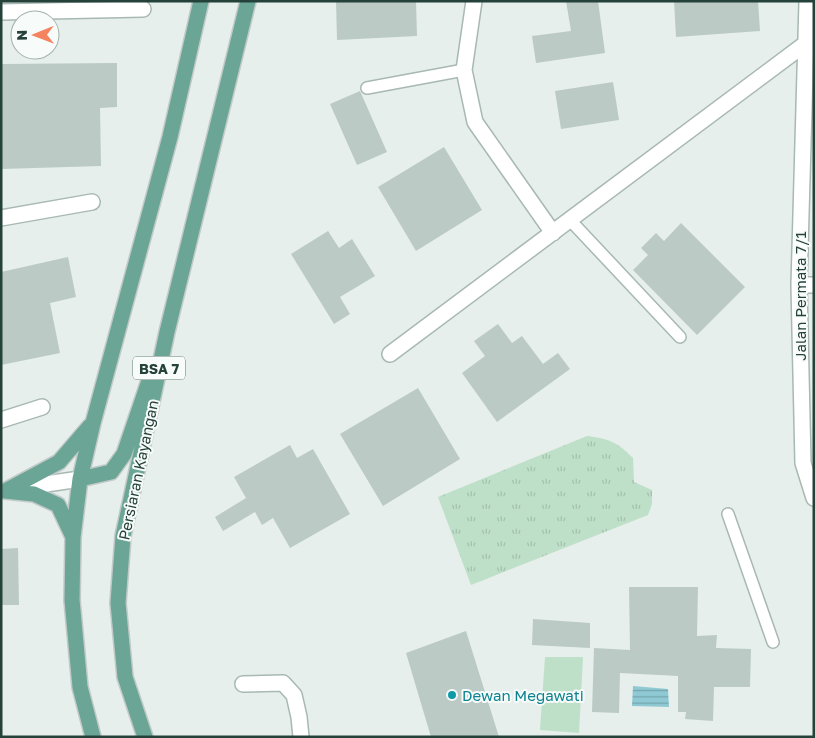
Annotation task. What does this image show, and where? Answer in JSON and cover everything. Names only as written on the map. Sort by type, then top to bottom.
[{"type":"main road","name":"BSA 7","points":[[94,737],[80,688],[72,600],[73,537],[80,479],[93,423],[170,137],[201,1]]},
{"type":"main road","name":"Persiaran Kayangan","points":[[145,737],[125,677],[118,603],[123,536],[167,332],[248,1]]},
{"type":"main road","points":[[80,479],[111,472],[124,454],[142,396],[167,332]]},
{"type":"main road","points":[[3,491],[59,462],[93,423]]},
{"type":"main road","points":[[3,491],[34,494],[58,505],[73,537]]},
{"type":"street","points":[[474,1],[464,70],[475,122],[553,233]]},
{"type":"street","name":"Jalan Permata 7/1","points":[[807,1],[805,44],[806,285],[803,463],[814,498]]},
{"type":"street","points":[[1,12],[143,9]]},
{"type":"street","points":[[390,354],[805,44]]},
{"type":"street","points":[[1,218],[92,202]]},
{"type":"street","points":[[1,420],[42,407]]},
{"type":"street","points":[[3,491],[80,479]]},
{"type":"street","points":[[244,684],[283,683],[294,695],[301,737]]},
{"type":"lane","points":[[367,88],[464,70]]},
{"type":"lane","points":[[570,220],[680,337]]},
{"type":"lane","points":[[728,514],[773,642]]},
{"type":"green space","points":[[587,436],[613,442],[633,458],[634,482],[652,490],[652,504],[648,515],[471,585],[438,497]]},
{"type":"green space","points":[[545,657],[583,657],[579,733],[540,730]]},
{"type":"water","points":[[633,686],[668,689],[669,707],[632,706]]},
{"type":"building","points":[[336,1],[416,1],[417,36],[337,40]]},
{"type":"building","points":[[566,1],[598,1],[605,53],[536,63],[532,36],[571,31]]},
{"type":"building","points":[[674,1],[758,1],[760,31],[676,37]]},
{"type":"building","points":[[117,63],[117,107],[100,108],[101,166],[1,169],[1,64]]},
{"type":"building","points":[[613,82],[619,120],[561,129],[555,91]]},
{"type":"building","points":[[360,91],[387,152],[357,165],[330,104]]},
{"type":"building","points":[[444,147],[482,210],[416,251],[378,187]]},
{"type":"building","points":[[681,223],[745,287],[697,335],[633,270],[648,255],[641,248],[656,233],[664,241]]},
{"type":"building","points":[[328,231],[339,248],[352,239],[375,276],[340,297],[350,314],[334,324],[291,254]]},
{"type":"building","points":[[68,257],[76,297],[50,303],[60,353],[1,365],[1,272]]},
{"type":"building","points":[[498,324],[512,343],[522,336],[543,364],[558,353],[570,369],[497,422],[462,373],[485,356],[474,341]]},
{"type":"building","points":[[418,388],[460,459],[383,506],[340,434]]},
{"type":"building","points":[[290,445],[297,458],[313,449],[350,514],[290,548],[273,518],[262,525],[255,512],[223,531],[215,517],[246,498],[234,477]]},
{"type":"building","points":[[18,548],[19,605],[1,605],[1,549]]},
{"type":"building","points":[[629,587],[698,587],[697,636],[717,635],[716,648],[751,649],[750,687],[714,687],[713,721],[685,719],[686,712],[678,712],[678,676],[620,673],[619,713],[592,712],[594,648],[630,650]]},
{"type":"building","points":[[533,619],[590,623],[590,648],[532,645]]},
{"type":"building","name":"Dewan Megawati","points":[[466,631],[499,737],[431,737],[406,653]]},
{"type":"place","name":"Dewan Megawati","points":[[452,695]]}]
